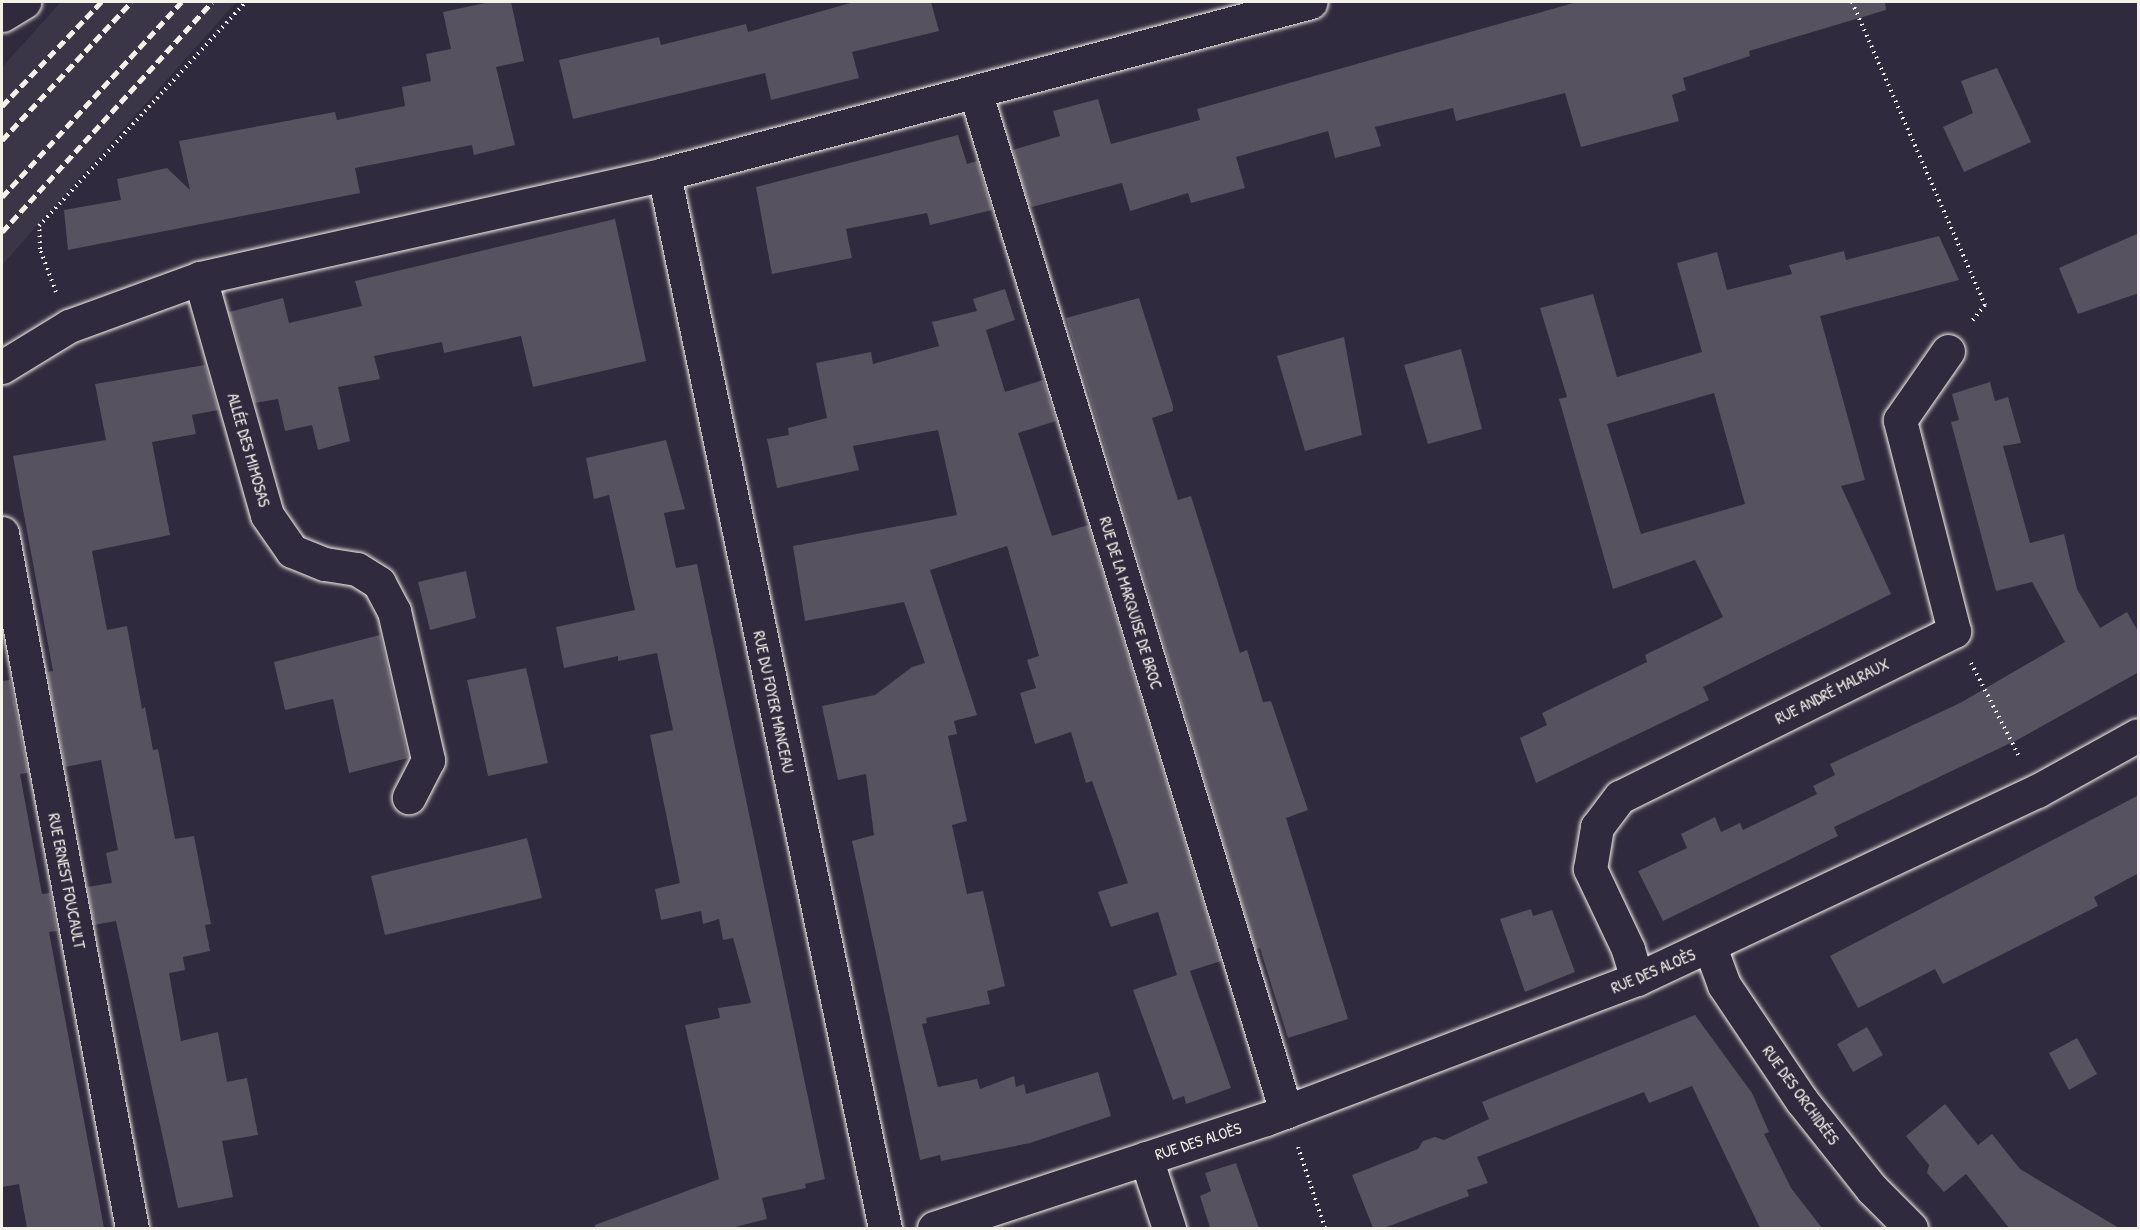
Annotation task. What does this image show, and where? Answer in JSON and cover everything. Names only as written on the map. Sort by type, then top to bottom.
[{"type":"street","points":[[2,15],[24,2]]},
{"type":"street","points":[[2,367],[69,326],[200,278],[664,174],[976,94],[1311,2]]},
{"type":"street","name":"RUE DE LA MARQUISE DE BROC","points":[[976,94],[1286,1112]]},
{"type":"street","name":"RUE DU FOYER MANCEAU","points":[[664,174],[885,1228]]},
{"type":"street","name":"ALLÉE DES MIMOSAS","points":[[200,278],[267,515],[292,550],[325,564],[357,568],[379,583],[394,611],[428,760],[409,797]]},
{"type":"street","points":[[1948,351],[1900,420],[1954,631]]},
{"type":"street","name":"RUE ERNEST FOUCAULT","points":[[2,533],[132,1228]]},
{"type":"street","name":"RUE ANDRÉ MALRAUX","points":[[1638,979],[1628,949],[1590,869],[1597,827],[1620,797],[1954,631]]},
{"type":"street","name":"RUE DES ALOÈS","points":[[934,1228],[1286,1112],[1638,979],[2037,791],[2139,735]]},
{"type":"street","name":"RUE DES ORCHIDÉES","points":[[1710,947],[1724,985],[1802,1101],[1872,1189],[1911,1228]]},
{"type":"street","name":"RUE DES ALOÈS","points":[[1146,1158],[1169,1228]]},
{"type":"path","points":[[69,326],[40,249],[39,226],[246,2]]},
{"type":"path","points":[[1852,2],[1985,305],[1948,351]]},
{"type":"path","points":[[1954,631],[2037,791]]},
{"type":"path","points":[[1286,1112],[1325,1228]]},
{"type":"shaded area","points":[[61,2],[236,2],[2,265],[2,67]]},
{"type":"building","points":[[490,2],[511,2],[524,61],[496,67],[515,145],[474,155],[472,145],[355,168],[360,193],[68,250],[64,210],[121,200],[117,179],[167,168],[190,190],[179,141],[335,112],[337,120],[405,106],[402,87],[431,81],[426,54],[451,49],[443,12]]},
{"type":"building","points":[[854,2],[931,2],[939,31],[852,52],[859,78],[771,100],[765,73],[573,119],[559,60],[659,37],[661,45],[746,24],[748,32]]},
{"type":"building","points":[[1577,2],[1885,2],[1886,10],[1749,51],[1750,56],[1683,78],[1686,90],[1672,95],[1679,121],[1581,147],[1565,93],[1456,121],[1453,108],[1375,127],[1381,146],[1335,158],[1328,131],[1236,157],[1245,188],[1191,203],[1188,193],[1130,211],[1122,183],[1032,207],[1028,202],[1013,150],[1060,136],[1053,111],[1098,99],[1111,144],[1200,120],[1197,109]]},
{"type":"building","points":[[1997,68],[2031,142],[1964,172],[1943,127],[1973,113],[1961,81]]},
{"type":"building","points":[[958,135],[967,164],[977,161],[992,210],[930,225],[927,213],[846,229],[852,258],[772,274],[756,187]]},
{"type":"building","points":[[615,219],[646,361],[533,387],[521,336],[444,353],[442,342],[374,356],[380,379],[338,387],[350,441],[318,450],[312,425],[285,431],[278,399],[255,403],[229,312],[283,298],[289,323],[362,306],[355,281]]},
{"type":"building","points":[[2139,233],[2139,293],[2078,314],[2059,268]]},
{"type":"building","points":[[1939,236],[1959,280],[1820,316],[1865,480],[1841,486],[1891,594],[1703,687],[1709,700],[1536,783],[1520,738],[1547,725],[1542,713],[1647,662],[1645,655],[1723,617],[1695,560],[1613,589],[1559,399],[1567,397],[1540,308],[1593,294],[1617,377],[1702,352],[1677,263],[1717,252],[1727,290],[1792,274],[1789,265],[1844,251],[1846,260]],"holes":[[[1714,393],[1745,504],[1641,534],[1607,424]]]},
{"type":"building","points":[[1005,289],[1015,320],[986,330],[1005,392],[1043,380],[1056,421],[1018,433],[1052,536],[1088,525],[1221,961],[1190,971],[1231,1088],[1186,1104],[1184,1096],[1173,1100],[1133,990],[1177,975],[1158,912],[1111,927],[1098,892],[1128,883],[1092,781],[1086,783],[1071,732],[1035,744],[1020,693],[1036,688],[1027,660],[1039,656],[1007,546],[930,570],[977,715],[954,721],[957,734],[948,736],[967,821],[952,825],[967,894],[983,891],[1005,986],[987,991],[990,1004],[926,1018],[927,1023],[922,1024],[938,1087],[977,1079],[980,1089],[1014,1076],[1016,1087],[1024,1084],[1026,1094],[1098,1072],[1111,1116],[1030,1143],[941,1161],[940,1155],[920,1160],[852,841],[874,835],[866,774],[838,780],[822,706],[875,695],[912,667],[925,663],[904,602],[805,621],[793,546],[957,515],[938,430],[853,446],[859,470],[777,488],[767,439],[789,435],[788,428],[827,418],[816,363],[871,352],[873,364],[939,346],[932,322],[977,311],[973,299]]},
{"type":"building","points":[[1139,298],[1173,406],[1173,411],[1152,418],[1178,500],[1191,496],[1240,653],[1247,650],[1263,702],[1271,701],[1308,810],[1286,818],[1348,1019],[1288,1038],[1260,948],[1256,950],[1066,318]]},
{"type":"building","points":[[1344,337],[1362,435],[1305,451],[1277,356]]},
{"type":"building","points":[[1461,349],[1482,429],[1428,444],[1404,365]]},
{"type":"building","points":[[205,365],[218,410],[192,415],[196,434],[152,442],[170,535],[92,551],[107,630],[127,626],[142,709],[145,707],[153,750],[158,749],[175,839],[194,836],[211,924],[205,925],[210,951],[183,957],[185,970],[169,973],[181,1041],[218,1032],[227,1082],[247,1078],[258,1135],[222,1141],[233,1197],[178,1208],[116,921],[94,925],[87,887],[112,883],[106,853],[118,850],[101,760],[65,767],[47,672],[53,671],[13,456],[106,440],[95,384]]},
{"type":"building","points":[[1990,382],[1995,401],[2008,397],[2021,443],[2003,446],[2030,543],[2064,534],[2077,589],[2100,628],[2127,612],[2139,633],[2139,672],[2019,739],[1834,827],[1838,836],[1663,921],[1638,871],[1687,848],[1681,834],[1715,817],[1721,832],[1740,823],[1743,830],[1817,794],[1813,786],[1835,775],[1830,764],[1960,703],[2065,642],[2032,582],[1996,591],[1951,422],[1959,420],[1952,394]]},
{"type":"building","points":[[666,440],[685,509],[664,513],[676,568],[697,564],[825,1179],[805,1184],[806,1188],[762,1198],[767,1219],[731,1228],[595,1228],[595,1225],[719,1179],[685,1025],[720,1018],[718,1008],[751,1003],[733,938],[723,940],[719,919],[703,924],[701,911],[661,920],[655,889],[680,883],[650,735],[673,730],[657,653],[618,661],[618,656],[564,668],[556,627],[635,610],[609,495],[594,499],[586,458]]},
{"type":"building","points":[[466,571],[476,618],[430,630],[418,582]]},
{"type":"building","points":[[380,635],[408,758],[349,773],[333,699],[285,710],[274,662]]},
{"type":"building","points":[[526,668],[548,763],[488,776],[467,680]]},
{"type":"building","points":[[10,680],[28,773],[20,774],[42,894],[50,893],[57,931],[49,932],[104,1228],[27,1228],[19,1184],[2,1187],[2,681]]},
{"type":"building","points":[[2139,795],[2139,873],[2094,897],[2098,906],[1943,984],[1935,969],[1858,1008],[1830,956]]},
{"type":"building","points":[[527,838],[542,898],[385,935],[371,876]]},
{"type":"building","points":[[1531,909],[1533,916],[1552,910],[1575,972],[1525,992],[1500,919]]},
{"type":"building","points":[[1695,1015],[1752,1093],[1769,1132],[1764,1134],[1791,1188],[1822,1228],[1760,1228],[1692,1086],[1649,1103],[1644,1092],[1477,1157],[1488,1183],[1467,1190],[1469,1196],[1384,1228],[1373,1228],[1352,1175],[1418,1149],[1423,1141],[1435,1137],[1444,1140],[1489,1119],[1482,1102]]},
{"type":"building","points":[[1867,1027],[1883,1055],[1853,1072],[1837,1044]]},
{"type":"building","points":[[2077,1038],[2097,1074],[2069,1090],[2049,1053]]},
{"type":"building","points":[[1945,1104],[1978,1145],[1992,1134],[2020,1169],[2119,1228],[2009,1228],[1966,1174],[1944,1192],[1927,1173],[1929,1165],[1906,1136]]},
{"type":"building","points":[[1236,1163],[1259,1228],[1210,1228],[1200,1196],[1211,1191],[1205,1173]]},
{"type":"railway","points":[[2,106],[101,2]]},
{"type":"railway","points":[[2,140],[131,2]]},
{"type":"railway","points":[[2,197],[181,2]]},
{"type":"railway","points":[[2,232],[212,2]]}]
